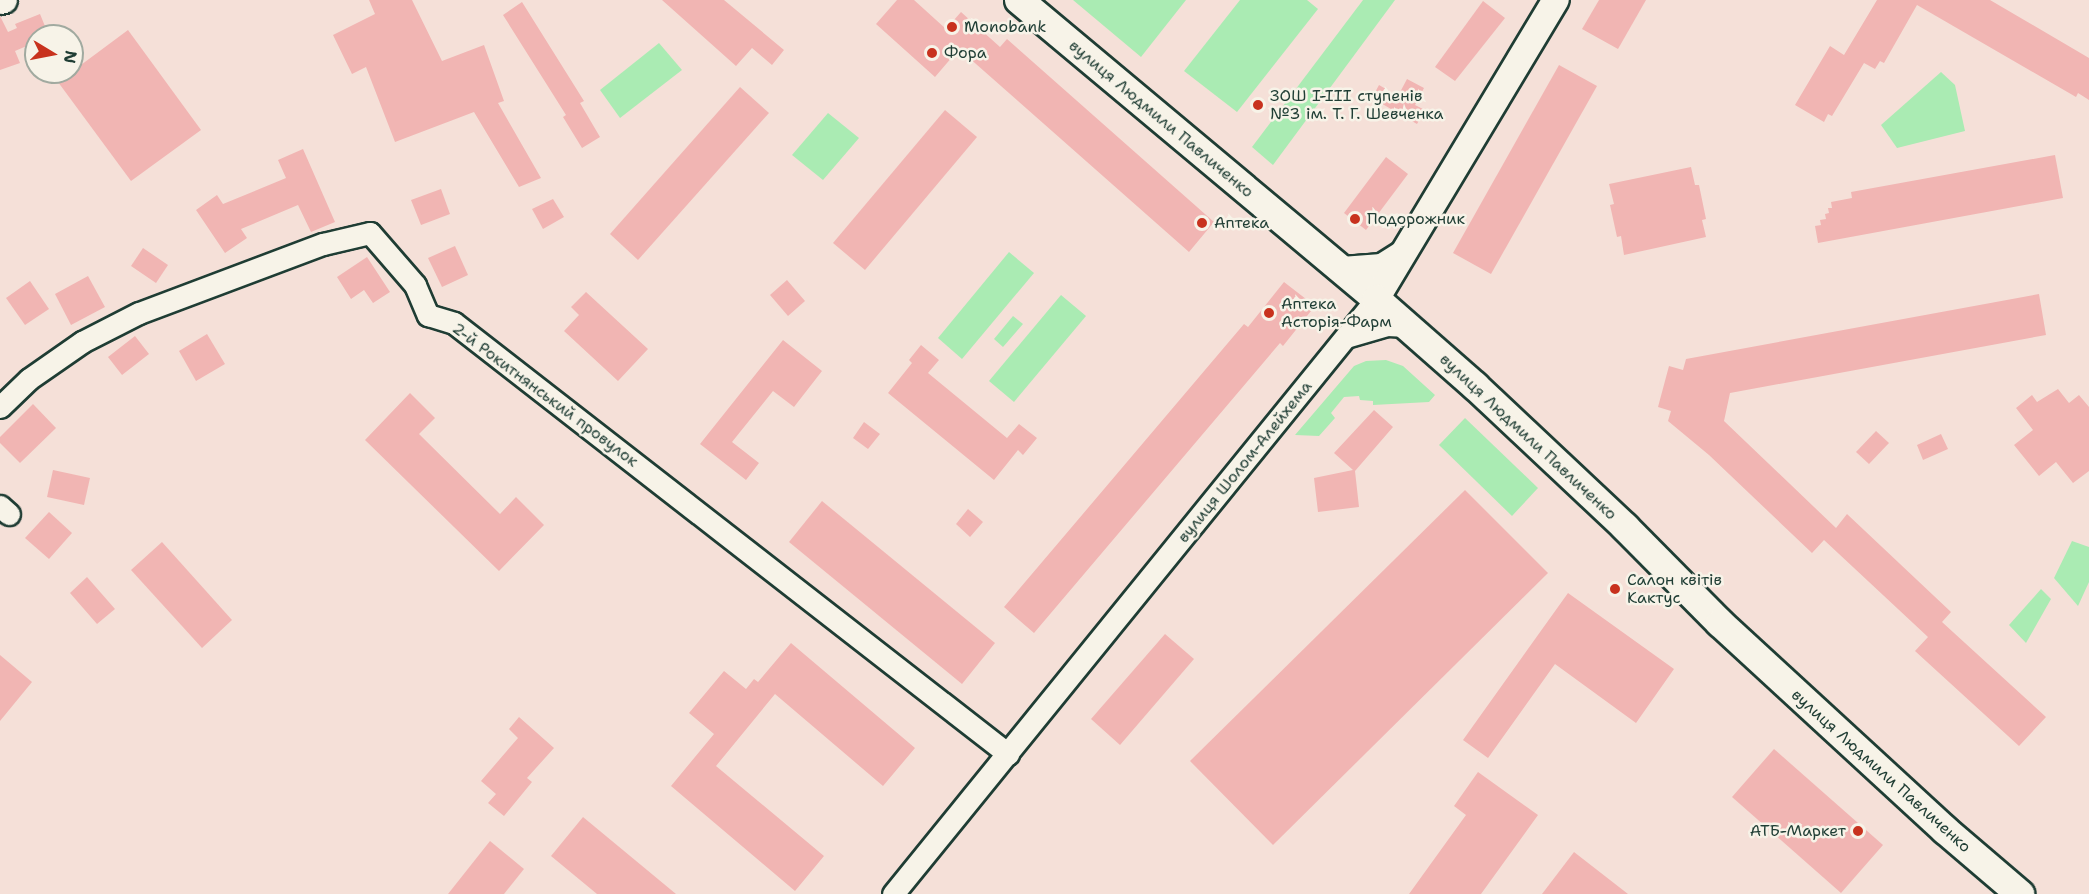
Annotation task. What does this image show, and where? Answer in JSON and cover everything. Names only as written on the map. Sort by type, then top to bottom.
[{"type":"main road","name":"вулиця Людмили Павличенко","points":[[1019,0],[1376,299],[1519,426],[1790,688],[1945,831],[2020,894]]},
{"type":"street","name":"вулиця Шолом-Алейхема","points":[[892,894],[1376,299],[1556,0]]},
{"type":"street","name":"2-й Рокитнянський провулок","points":[[0,407],[28,379],[82,342],[139,313],[323,244],[370,233],[415,285],[428,315],[454,323],[1008,754]]},
{"type":"street","points":[[1346,337],[1354,312],[1352,292],[1341,270],[1382,267],[1401,255]]},
{"type":"street","points":[[1346,337],[1387,325],[1407,326],[1399,300],[1397,281],[1401,255]]},
{"type":"green space","points":[[1073,0],[1186,0],[1141,57]]},
{"type":"green space","points":[[1240,0],[1307,0],[1318,9],[1237,112],[1184,71]]},
{"type":"green space","points":[[1363,0],[1395,0],[1273,165],[1252,147]]},
{"type":"green space","points":[[659,43],[682,70],[620,118],[600,90]]},
{"type":"green space","points":[[1941,72],[1955,85],[1965,131],[1897,148],[1881,125]]},
{"type":"green space","points":[[828,113],[859,138],[823,180],[792,155]]},
{"type":"green space","points":[[1009,252],[1034,273],[962,359],[938,338]]},
{"type":"green space","points":[[1061,295],[1086,316],[1014,402],[989,381]]},
{"type":"green space","points":[[1013,316],[1023,324],[1003,347],[994,339]]},
{"type":"green space","points":[[1386,360],[1403,366],[1435,395],[1429,402],[1373,405],[1373,401],[1360,400],[1359,396],[1344,397],[1331,413],[1335,418],[1319,436],[1295,435],[1354,366],[1366,361]]},
{"type":"green space","points":[[1465,418],[1538,488],[1512,516],[1439,445]]},
{"type":"green space","points":[[2072,541],[2089,547],[2089,582],[2078,606],[2054,578]]},
{"type":"green space","points":[[2041,589],[2051,599],[2026,643],[2009,625]]},
{"type":"building","points":[[369,0],[412,0],[442,61],[484,45],[504,101],[498,103],[541,178],[519,187],[474,112],[395,142],[366,67],[352,74],[333,35],[375,14]]},
{"type":"building","points":[[662,0],[724,0],[784,50],[772,65],[752,48],[736,66]]},
{"type":"building","points":[[897,0],[914,0],[946,29],[961,12],[1000,47],[1007,39],[1214,222],[1189,252],[959,49],[935,77],[876,24]]},
{"type":"building","points":[[1599,0],[1646,0],[1618,49],[1582,29]]},
{"type":"building","points":[[1877,0],[1990,0],[2089,58],[2089,100],[2078,93],[2076,97],[1917,5],[1884,63],[1880,61],[1875,69],[1864,63],[1832,116],[1828,114],[1824,122],[1795,105],[1830,46],[1844,55]]},
{"type":"building","points":[[1483,1],[1505,18],[1455,81],[1435,67]]},
{"type":"building","points":[[522,2],[584,101],[580,103],[600,137],[582,148],[563,117],[566,115],[503,15]]},
{"type":"building","points":[[40,14],[44,24],[24,24],[24,47],[15,51],[20,63],[0,70],[0,16],[8,32],[17,28],[15,24]]},
{"type":"building","points":[[128,30],[201,130],[131,181],[59,84],[84,84],[84,63]]},
{"type":"building","points":[[1559,65],[1597,86],[1491,274],[1453,253]]},
{"type":"building","points":[[1407,79],[1424,88],[1415,105],[1425,110],[1417,124],[1372,98],[1379,85],[1398,96]]},
{"type":"building","points":[[740,87],[769,113],[638,260],[610,234]]},
{"type":"building","points":[[945,110],[977,137],[865,270],[833,243]]},
{"type":"building","points":[[303,149],[335,222],[311,232],[298,205],[241,229],[247,238],[225,253],[196,210],[217,195],[223,204],[286,178],[278,160]]},
{"type":"building","points":[[2055,155],[2063,198],[1818,243],[1815,226],[1821,225],[1820,220],[1826,219],[1825,214],[1829,213],[1828,208],[1832,208],[1831,202],[1852,198],[1851,192]]},
{"type":"building","points":[[1386,157],[1408,174],[1366,230],[1344,213]]},
{"type":"building","points":[[1691,167],[1695,185],[1699,185],[1706,219],[1702,220],[1706,237],[1624,255],[1621,236],[1617,237],[1610,205],[1614,204],[1609,184]]},
{"type":"building","points":[[441,189],[450,214],[421,225],[411,200]]},
{"type":"building","points":[[553,199],[564,217],[543,229],[532,209]]},
{"type":"building","points":[[455,246],[468,275],[442,287],[428,258]]},
{"type":"building","points":[[143,248],[168,265],[156,283],[131,266]]},
{"type":"building","points":[[367,257],[390,292],[373,303],[364,290],[351,299],[337,277]]},
{"type":"building","points":[[88,276],[105,307],[71,325],[55,294]]},
{"type":"building","points":[[787,280],[805,301],[788,316],[770,295]]},
{"type":"building","points":[[30,281],[49,309],[25,325],[6,298]]},
{"type":"building","points":[[1284,282],[1315,306],[1283,346],[1280,343],[1034,633],[1004,607],[1244,324],[1248,327]]},
{"type":"building","points":[[586,292],[648,349],[618,381],[564,331],[579,315],[571,307]]},
{"type":"building","points":[[2039,294],[2046,335],[1730,393],[1724,421],[1836,528],[1847,514],[1951,612],[1942,622],[2046,717],[2019,746],[1915,651],[1928,637],[1824,540],[1812,553],[1709,455],[1668,421],[1671,411],[1658,407],[1669,366],[1683,370],[1686,359]]},
{"type":"building","points":[[207,334],[225,364],[196,381],[179,351]]},
{"type":"building","points":[[135,336],[149,354],[122,375],[108,357]]},
{"type":"building","points":[[783,340],[822,371],[794,407],[773,391],[732,442],[759,463],[746,480],[700,444]]},
{"type":"building","points":[[921,345],[939,360],[928,373],[1007,438],[1019,424],[1037,438],[1023,455],[1018,450],[994,480],[888,393],[912,363],[909,360]]},
{"type":"building","points":[[2058,389],[2069,403],[2079,395],[2089,407],[2089,471],[2073,483],[2056,462],[2039,476],[2014,445],[2033,430],[2016,408],[2032,395],[2037,402]]},
{"type":"building","points":[[410,393],[435,418],[419,434],[500,514],[516,497],[544,525],[499,571],[365,440]]},
{"type":"building","points":[[33,404],[56,428],[20,463],[0,443],[0,437]]},
{"type":"building","points":[[1374,410],[1393,427],[1355,471],[1359,507],[1318,512],[1314,478],[1353,470],[1334,453]]},
{"type":"building","points":[[864,422],[880,434],[868,449],[853,438]]},
{"type":"building","points":[[1876,431],[1889,443],[1869,464],[1856,452]]},
{"type":"building","points":[[1941,434],[1948,449],[1923,460],[1917,445]]},
{"type":"building","points":[[53,470],[90,478],[84,505],[47,497]]},
{"type":"building","points":[[1465,490],[1548,573],[1273,845],[1190,761]]},
{"type":"building","points":[[822,501],[995,643],[962,684],[789,542]]},
{"type":"building","points":[[968,509],[983,522],[970,537],[956,524]]},
{"type":"building","points":[[49,512],[72,533],[49,559],[25,538]]},
{"type":"building","points":[[162,542],[232,620],[202,648],[131,570]]},
{"type":"building","points":[[87,577],[115,609],[97,624],[70,593]]},
{"type":"building","points":[[1568,593],[1674,669],[1636,723],[1555,664],[1488,758],[1463,740]]},
{"type":"building","points":[[1165,634],[1194,659],[1120,745],[1091,719]]},
{"type":"building","points":[[791,643],[915,748],[883,786],[775,694],[716,766],[824,856],[795,891],[671,786],[714,734],[689,713],[724,671],[746,689],[754,679],[758,682]]},
{"type":"building","points":[[0,655],[32,682],[0,721]]},
{"type":"building","points":[[519,717],[554,748],[527,778],[532,782],[504,816],[488,803],[496,794],[481,781],[518,738],[509,729]]},
{"type":"building","points":[[1774,749],[1883,845],[1841,893],[1732,797]]},
{"type":"building","points":[[1478,772],[1538,815],[1481,894],[1409,894],[1466,815],[1454,806]]},
{"type":"building","points":[[583,817],[676,894],[597,894],[551,856]]},
{"type":"building","points":[[490,841],[524,869],[504,894],[448,894]]},
{"type":"building","points":[[1574,852],[1628,894],[1542,894]]},
{"type":"place","name":"Monobank","points":[[952,27]]},
{"type":"place","name":"Фора","points":[[932,53]]},
{"type":"place","name":"ЗОШ І-ІІІ ступенів №3 ім. Т. Г. Шевченка","points":[[1258,105]]},
{"type":"place","name":"Подорожник","points":[[1355,219]]},
{"type":"place","name":"Аптека","points":[[1202,223]]},
{"type":"place","name":"Аптека Асторія-Фарм","points":[[1269,313]]},
{"type":"place","name":"Салон квітів Кактус","points":[[1615,589]]},
{"type":"place","name":"АТБ-Маркет","points":[[1858,831]]}]
